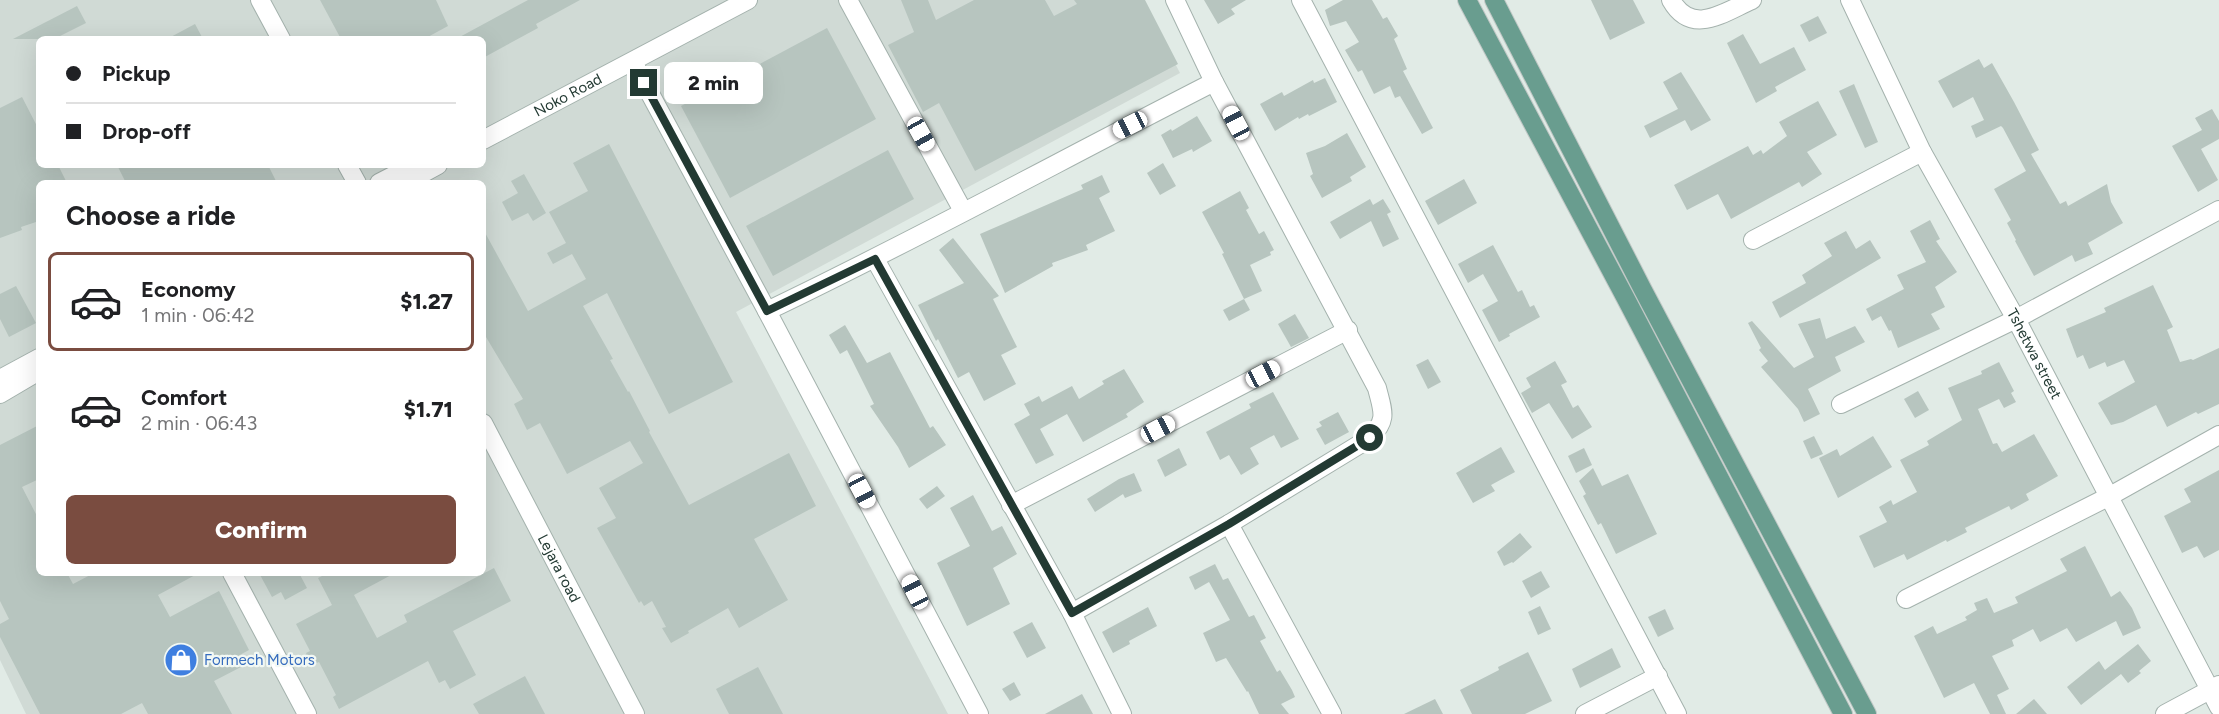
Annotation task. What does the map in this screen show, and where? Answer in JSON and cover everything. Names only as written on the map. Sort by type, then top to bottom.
[{"type":"main road","points":[[1467,0],[1843,714]]},
{"type":"main road","points":[[1494,0],[1649,301],[1868,714]]},
{"type":"street","points":[[260,0],[279,36]]},
{"type":"street","points":[[486,127],[726,0]]},
{"type":"street","name":"Noko Road","points":[[486,139],[748,0]]},
{"type":"street","points":[[848,0],[963,211]]},
{"type":"street","points":[[1072,613],[1229,524],[1370,438],[1382,426],[1383,413],[1377,388],[1214,82],[1176,0]]},
{"type":"street","points":[[1301,0],[1677,714]]},
{"type":"street","points":[[1671,0],[1686,16],[1701,20],[1707,20],[1752,0]]},
{"type":"street","name":"Tshetwa street","points":[[1850,0],[1922,152],[2016,319],[2215,687],[2219,706]]},
{"type":"street","points":[[633,63],[767,311],[979,714]]},
{"type":"street","points":[[767,311],[875,259],[963,211],[1214,82]]},
{"type":"street","points":[[1753,240],[1922,152]]},
{"type":"street","points":[[385,180],[408,168]]},
{"type":"street","points":[[410,180],[432,168]]},
{"type":"street","points":[[1841,404],[2016,319],[2219,210]]},
{"type":"street","points":[[875,259],[1072,613],[1122,714]]},
{"type":"street","points":[[1011,505],[1348,330]]},
{"type":"street","points":[[0,379],[36,360]]},
{"type":"street","points":[[0,394],[36,373]]},
{"type":"street","name":"Lejara road","points":[[486,429],[635,714]]},
{"type":"street","points":[[1906,599],[2110,496],[2219,435]]},
{"type":"street","points":[[1229,524],[1332,714]]},
{"type":"street","points":[[234,576],[307,714]]},
{"type":"street","points":[[1585,714],[1658,676]]},
{"type":"street","points":[[2165,714],[2215,687]]},
{"type":"shaded area","points":[[0,0],[1142,0],[1180,73],[736,312],[948,714],[26,714],[0,660]]},
{"type":"building","points":[[320,0],[436,0],[448,26],[430,36],[339,36]]},
{"type":"building","points":[[528,0],[580,0],[536,24],[538,28],[486,56],[486,36],[462,36]]},
{"type":"building","points":[[901,0],[928,0],[936,20],[974,0],[1045,0],[1054,16],[1077,4],[1074,0],[1145,0],[1178,64],[975,171],[939,103],[923,112],[888,45],[914,32]]},
{"type":"building","points":[[1204,0],[1246,0],[1231,9],[1235,14],[1218,24]]},
{"type":"building","points":[[1343,0],[1372,0],[1383,19],[1387,17],[1398,36],[1394,39],[1407,69],[1403,71],[1433,128],[1422,134],[1400,96],[1395,98],[1390,86],[1374,94],[1362,70],[1358,72],[1345,50],[1359,42],[1346,21],[1330,26],[1325,10]]},
{"type":"building","points":[[1591,0],[1633,0],[1645,23],[1610,40]]},
{"type":"building","points":[[77,6],[86,23],[60,36],[13,39]]},
{"type":"building","points":[[1818,16],[1827,33],[1809,42],[1800,25]]},
{"type":"building","points":[[195,24],[201,36],[173,36]]},
{"type":"building","points":[[827,28],[876,119],[730,198],[681,106]]},
{"type":"building","points":[[1743,34],[1760,64],[1794,47],[1806,70],[1775,87],[1777,91],[1756,103],[1727,43]]},
{"type":"building","points":[[1979,59],[1984,68],[1992,63],[2014,102],[2039,150],[2031,154],[2060,204],[2066,201],[2068,206],[2107,184],[2111,202],[2123,223],[2088,243],[2093,254],[2075,262],[2072,255],[2034,276],[2015,241],[2007,223],[2011,220],[1994,189],[2026,171],[2001,126],[1976,138],[1971,126],[1984,120],[1973,97],[1953,108],[1938,81]]},
{"type":"building","points":[[1681,72],[1711,120],[1691,131],[1685,120],[1650,138],[1644,126],[1678,109],[1663,82]]},
{"type":"building","points":[[1325,78],[1337,102],[1309,116],[1308,114],[1299,119],[1298,117],[1275,131],[1260,104],[1282,92],[1284,96],[1313,80],[1314,83]]},
{"type":"building","points":[[1854,84],[1878,142],[1865,148],[1839,91]]},
{"type":"building","points":[[22,97],[36,124],[36,168],[60,168],[66,180],[36,180],[36,222],[0,238],[0,108]]},
{"type":"building","points":[[1818,101],[1837,135],[1807,152],[1822,174],[1802,187],[1799,182],[1731,219],[1718,194],[1687,210],[1674,185],[1748,146],[1753,155],[1761,150],[1763,154],[1787,136],[1779,122]]},
{"type":"building","points":[[2212,109],[2219,121],[2219,139],[2201,149],[2218,180],[2198,192],[2172,146],[2202,130],[2195,118]]},
{"type":"building","points":[[1197,116],[1212,141],[1193,152],[1192,149],[1173,158],[1161,135]]},
{"type":"building","points":[[1347,133],[1366,167],[1350,177],[1352,181],[1322,198],[1310,176],[1313,174],[1306,153],[1325,146]]},
{"type":"building","points":[[609,144],[733,382],[669,414],[607,293],[583,306],[689,505],[789,453],[816,506],[754,539],[788,600],[739,628],[728,608],[671,643],[662,628],[666,627],[652,601],[644,606],[641,601],[639,603],[597,528],[616,518],[599,488],[643,463],[630,441],[567,474],[540,423],[527,430],[514,404],[523,399],[486,337],[486,234],[528,311],[586,279],[572,254],[553,264],[547,253],[566,243],[549,212],[588,191],[573,163]]},
{"type":"building","points":[[888,150],[914,199],[773,276],[746,226]]},
{"type":"building","points":[[1163,163],[1176,186],[1160,195],[1147,173]]},
{"type":"building","points":[[118,168],[270,168],[276,180],[124,180]]},
{"type":"building","points":[[524,174],[546,213],[533,221],[528,213],[512,221],[502,202],[518,193],[511,181]]},
{"type":"building","points":[[1102,175],[1110,192],[1099,198],[1115,231],[1086,245],[1088,250],[1052,263],[1053,266],[1005,293],[980,234],[1083,189],[1081,185]]},
{"type":"building","points":[[1464,179],[1477,203],[1438,225],[1425,201]]},
{"type":"building","points":[[1240,191],[1249,208],[1246,210],[1259,234],[1264,231],[1274,250],[1270,252],[1271,255],[1250,265],[1262,291],[1244,299],[1222,254],[1224,253],[1202,212]]},
{"type":"building","points":[[1370,199],[1373,205],[1383,199],[1391,212],[1387,214],[1399,239],[1383,247],[1371,221],[1340,239],[1330,222]]},
{"type":"building","points":[[1930,220],[1940,239],[1936,241],[1957,272],[1935,287],[1945,307],[1931,314],[1940,329],[1898,348],[1891,330],[1889,331],[1881,316],[1872,321],[1866,309],[1904,289],[1897,275],[1926,262],[1910,231]]},
{"type":"building","points":[[1846,231],[1856,249],[1870,240],[1881,258],[1780,318],[1772,302],[1806,283],[1802,275],[1832,256],[1824,243]]},
{"type":"building","points":[[953,238],[999,296],[993,299],[1017,347],[1001,355],[1016,384],[984,401],[969,372],[958,378],[918,305],[964,283],[939,250]]},
{"type":"building","points":[[1493,245],[1518,292],[1522,290],[1530,307],[1534,305],[1540,317],[1499,342],[1482,310],[1498,301],[1483,274],[1468,283],[1458,264]]},
{"type":"building","points":[[2153,285],[2173,327],[2167,330],[2180,362],[2193,360],[2219,348],[2219,404],[2198,414],[2196,412],[2167,427],[2156,405],[2123,422],[2111,425],[2098,403],[2135,382],[2124,360],[2107,367],[2105,362],[2089,369],[2083,355],[2077,358],[2066,329],[2106,312],[2104,308]]},
{"type":"building","points":[[16,286],[36,323],[9,337],[0,319],[0,294]]},
{"type":"building","points":[[1244,299],[1250,310],[1229,321],[1223,310]]},
{"type":"building","points":[[1295,314],[1309,338],[1291,347],[1278,324]]},
{"type":"building","points":[[1820,318],[1826,339],[1855,326],[1865,342],[1835,357],[1841,371],[1808,389],[1820,414],[1804,422],[1798,409],[1761,367],[1768,361],[1759,350],[1761,348],[1748,323],[1752,321],[1794,368],[1814,357],[1798,324]]},
{"type":"building","points":[[845,325],[867,363],[890,352],[930,428],[933,426],[946,445],[909,468],[898,447],[870,406],[874,404],[847,350],[840,354],[829,335]]},
{"type":"building","points":[[1428,359],[1441,382],[1428,389],[1416,365]]},
{"type":"building","points":[[1555,361],[1567,382],[1561,385],[1573,408],[1578,405],[1592,427],[1572,439],[1549,403],[1532,413],[1521,393],[1531,387],[1526,378]]},
{"type":"building","points":[[1999,362],[2014,391],[2011,393],[2016,402],[2004,408],[1999,399],[1978,409],[1993,444],[1997,443],[2002,452],[2034,434],[2058,476],[2026,494],[2029,500],[2011,510],[2009,506],[1965,528],[1967,532],[1947,542],[1946,540],[1907,560],[1904,554],[1874,568],[1859,536],[1887,522],[1879,507],[1891,500],[1893,505],[1917,492],[1900,460],[1929,445],[1927,441],[1962,420],[1948,388],[1982,374],[1981,371]]},
{"type":"building","points":[[1124,369],[1144,402],[1126,414],[1128,417],[1083,442],[1067,414],[1040,429],[1054,455],[1036,464],[1014,424],[1030,415],[1024,404],[1039,396],[1042,402],[1072,386],[1079,399],[1104,384],[1102,381]]},
{"type":"building","points":[[1918,391],[1929,410],[1915,418],[1904,399]]},
{"type":"building","points":[[1273,392],[1299,439],[1281,448],[1274,435],[1250,448],[1259,464],[1241,475],[1229,455],[1220,460],[1206,432],[1251,408],[1249,404]]},
{"type":"building","points":[[1338,412],[1349,432],[1325,445],[1316,429],[1322,426],[1319,422]]},
{"type":"building","points":[[36,427],[36,480],[22,487],[36,514],[36,576],[69,576],[73,584],[88,576],[193,576],[158,595],[170,617],[219,591],[249,650],[236,657],[241,667],[214,681],[232,714],[148,714],[142,703],[121,714],[40,714],[0,637],[0,624],[9,619],[0,601],[0,445]]},
{"type":"building","points":[[1814,436],[1823,454],[1811,459],[1803,441]]},
{"type":"building","points":[[1873,436],[1892,467],[1838,498],[1819,458],[1837,449],[1840,456]]},
{"type":"building","points":[[1501,447],[1515,472],[1491,485],[1495,491],[1473,503],[1456,473]]},
{"type":"building","points":[[1179,448],[1187,465],[1165,477],[1157,460]]},
{"type":"building","points":[[1584,448],[1592,465],[1576,473],[1568,456]]},
{"type":"building","points":[[1593,468],[1602,486],[1628,474],[1657,534],[1616,554],[1601,523],[1598,525],[1583,496],[1586,494],[1579,481]]},
{"type":"building","points":[[2219,470],[2219,550],[2204,558],[2197,546],[2182,553],[2164,516],[2191,502],[2184,489]]},
{"type":"building","points":[[1134,473],[1142,491],[1125,498],[1123,494],[1095,512],[1087,499],[1119,479]]},
{"type":"building","points":[[937,486],[945,496],[927,509],[919,499]]},
{"type":"building","points":[[973,495],[992,531],[1002,526],[1017,554],[993,568],[1010,604],[967,626],[937,563],[970,546],[950,508]]},
{"type":"building","points":[[1520,533],[1532,547],[1513,563],[1504,566],[1497,552]]},
{"type":"building","points":[[2085,546],[2111,597],[2120,591],[2132,608],[2141,628],[2123,636],[2116,621],[2076,642],[2067,628],[2040,642],[2033,629],[2012,640],[2014,646],[1992,656],[2009,689],[1997,695],[2006,714],[1990,714],[1974,683],[1944,698],[1914,636],[1933,626],[1937,634],[1967,620],[1965,617],[1977,610],[1974,603],[1987,598],[1994,613],[2018,603],[2015,597],[2067,571],[2060,559]]},
{"type":"building","points":[[1215,564],[1223,580],[1228,578],[1249,617],[1254,615],[1266,638],[1260,641],[1277,672],[1280,670],[1292,690],[1295,697],[1281,704],[1289,714],[1259,714],[1248,691],[1226,658],[1216,662],[1203,633],[1230,620],[1209,582],[1195,590],[1189,577]]},
{"type":"building","points":[[494,568],[511,601],[453,631],[476,675],[450,689],[445,680],[439,683],[428,661],[339,709],[333,697],[336,695],[319,662],[312,665],[306,653],[310,651],[296,624],[332,605],[318,578],[322,576],[389,576],[354,595],[377,638],[407,622],[404,615],[479,576],[486,576],[486,572]]},
{"type":"building","points":[[1541,571],[1550,587],[1531,598],[1522,581]]},
{"type":"building","points":[[261,576],[301,576],[307,588],[285,600],[281,592],[272,597]]},
{"type":"building","points":[[1540,606],[1551,629],[1538,635],[1528,612]]},
{"type":"building","points":[[1148,607],[1157,626],[1129,641],[1130,644],[1113,653],[1102,632]]},
{"type":"building","points":[[1665,609],[1674,629],[1658,637],[1648,617]]},
{"type":"building","points":[[1032,622],[1046,648],[1027,658],[1013,632]]},
{"type":"building","points":[[2138,644],[2151,661],[2139,671],[2141,673],[2128,683],[2121,674],[2081,705],[2067,687],[2099,661],[2105,670]]},
{"type":"building","points":[[1612,648],[1621,667],[1580,688],[1572,669]]},
{"type":"building","points":[[1528,652],[1552,701],[1525,714],[1472,714],[1460,690]]},
{"type":"building","points":[[758,667],[783,714],[729,714],[716,689]]},
{"type":"building","points":[[525,676],[545,714],[479,714],[473,704]]},
{"type":"building","points":[[1014,682],[1021,695],[1010,701],[1002,689]]},
{"type":"building","points":[[1082,694],[1093,714],[1045,714]]},
{"type":"building","points":[[1435,699],[1443,714],[1404,714]]},
{"type":"building","points":[[2034,699],[2047,714],[2016,714]]},
{"type":"place","name":"Formech Motors","points":[[181,660]]},
{"type":"route","points":[[644,83],[767,311],[875,259],[1072,613],[1229,524],[1370,438]]}]
